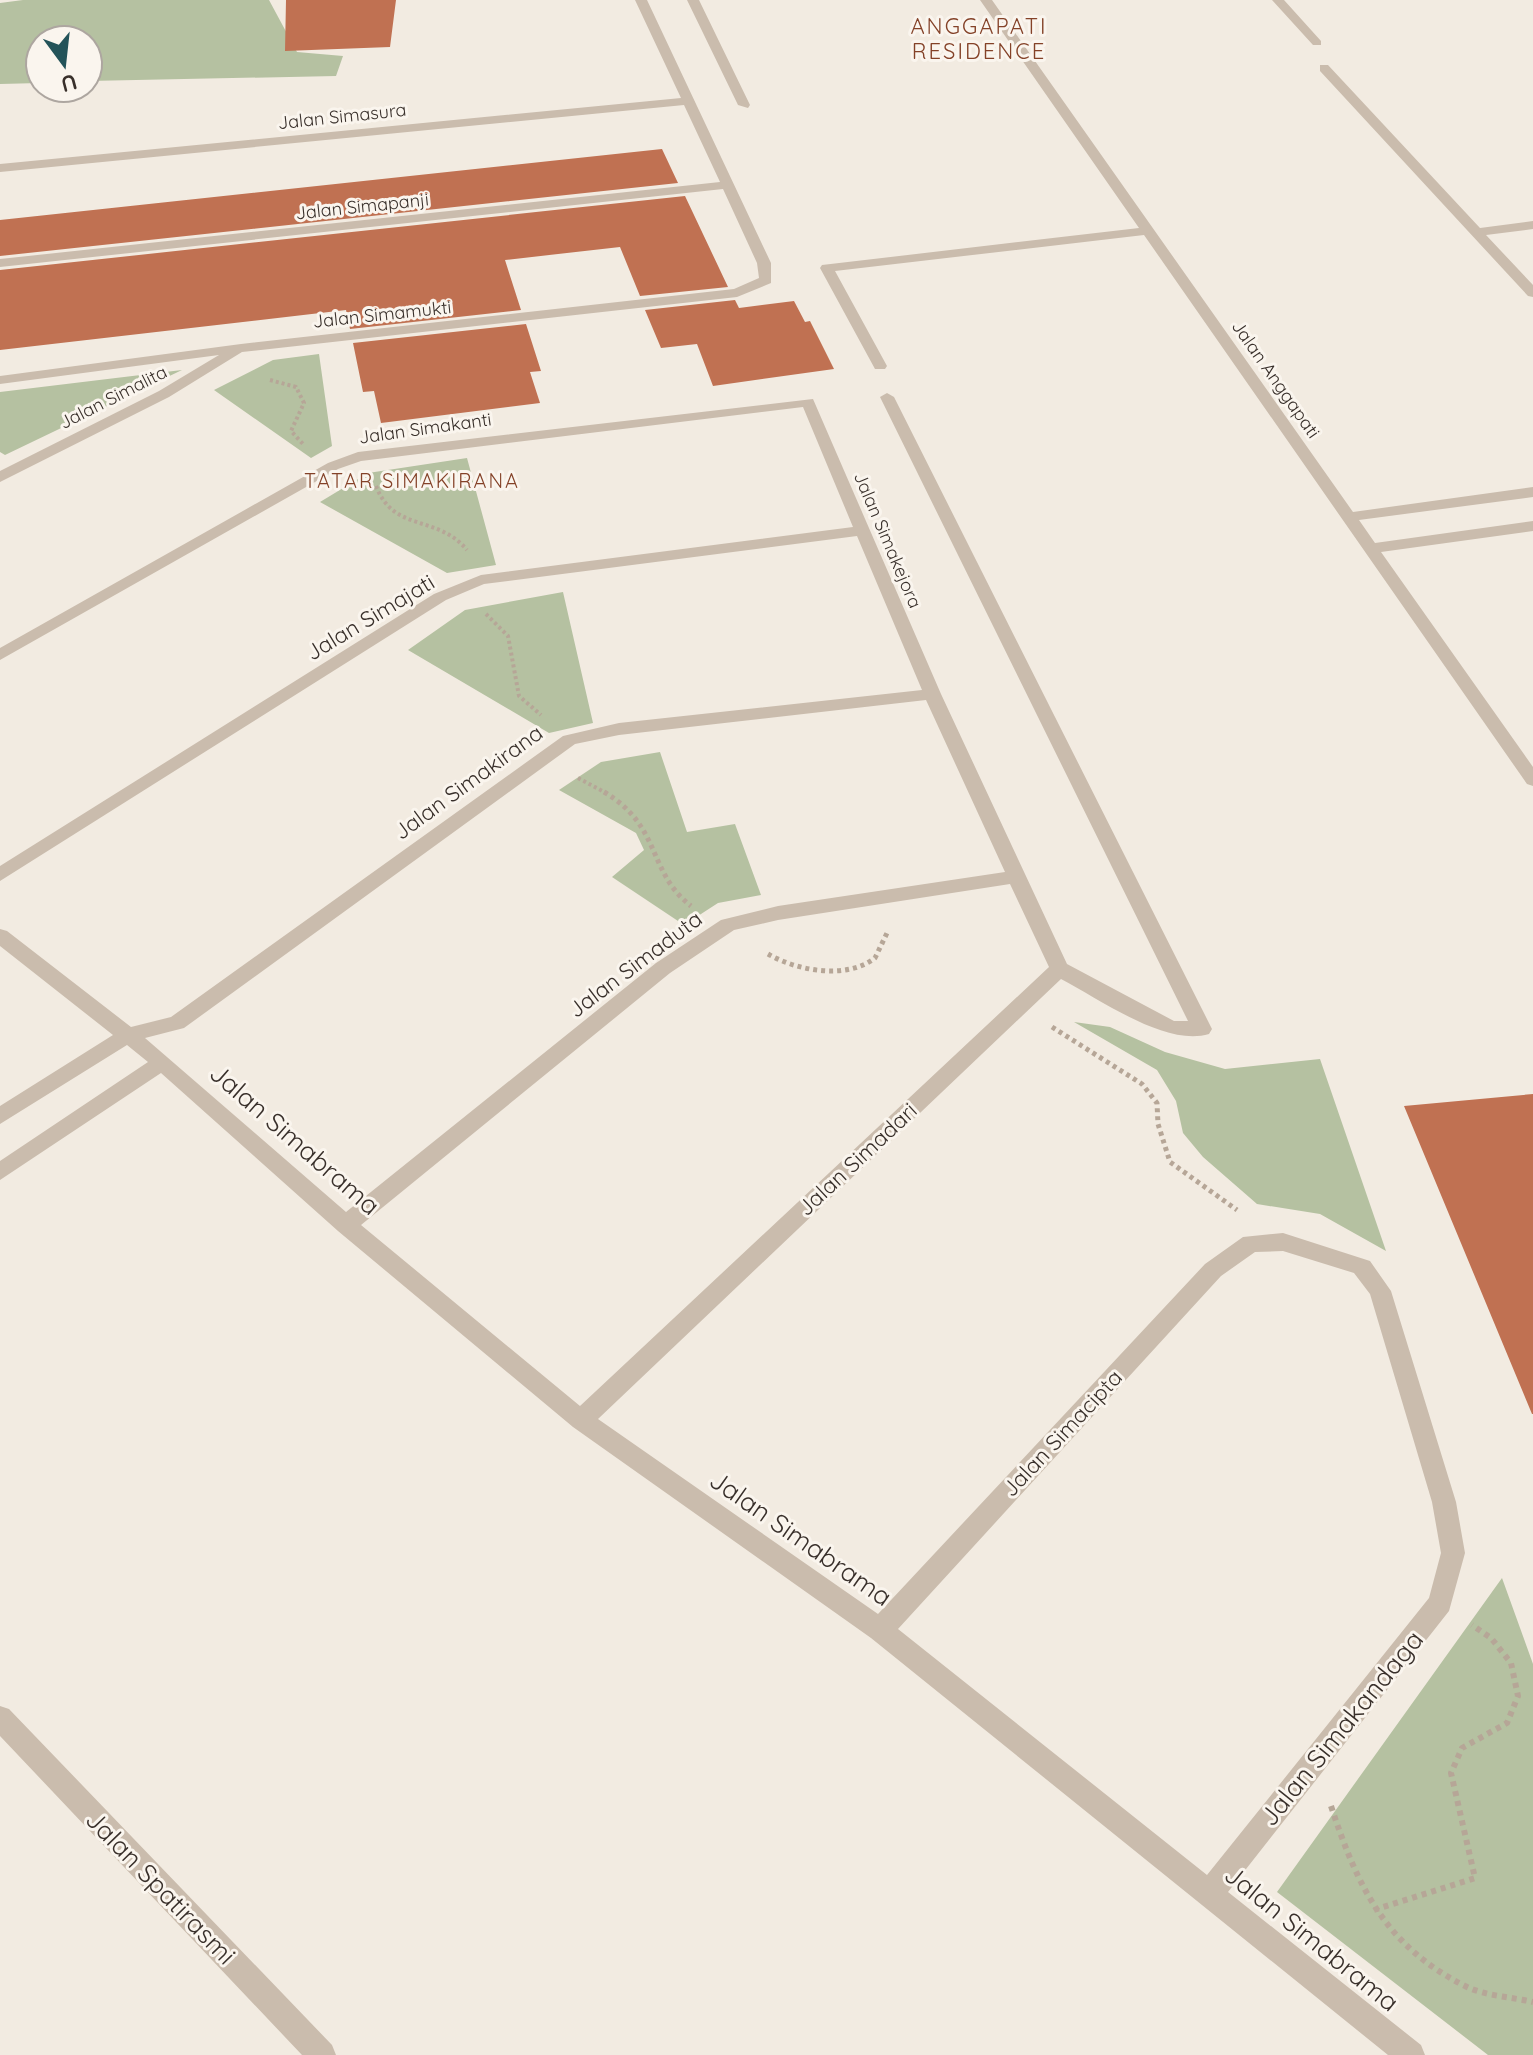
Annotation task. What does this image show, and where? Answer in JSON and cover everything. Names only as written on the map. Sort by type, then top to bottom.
[{"type":"street","points":[[641,0],[728,185]]},
{"type":"street","points":[[693,0],[744,105]]},
{"type":"street","name":"Jalan Anggapati","points":[[986,0],[1533,780]]},
{"type":"street","points":[[1278,0],[1317,43]]},
{"type":"street","points":[[1324,68],[1533,293]]},
{"type":"street","name":"Jalan Simasura","points":[[0,168],[688,101]]},
{"type":"street","name":"Jalan Simapanji","points":[[0,263],[728,185]]},
{"type":"street","name":"Jalan Simamukti","points":[[0,380],[241,348],[737,293],[766,280],[764,263],[728,185]]},
{"type":"street","points":[[1476,232],[1533,225]]},
{"type":"street","points":[[880,366],[827,268],[1147,231]]},
{"type":"street","name":"Jalan Simalita","points":[[0,477],[201,373],[241,348]]},
{"type":"street","points":[[887,397],[1202,1029],[1171,1028],[1059,969],[1014,877]]},
{"type":"street","name":"Jalan Simakanti","points":[[0,655],[333,466],[358,457],[387,451],[808,402]]},
{"type":"street","name":"Jalan Simakejora","points":[[808,402],[932,694],[1014,877]]},
{"type":"street","points":[[1350,517],[1533,492]]},
{"type":"street","points":[[1372,548],[1533,526]]},
{"type":"street","name":"Jalan Simajati","points":[[0,875],[440,597],[481,580],[862,531]]},
{"type":"street","name":"Jalan Simakirana","points":[[0,1116],[128,1035],[177,1023],[569,740],[619,729],[932,694]]},
{"type":"street","name":"Jalan Simaduta","points":[[346,1225],[663,968],[728,925],[778,913],[1014,877]]},
{"type":"street","name":"Jalan Simabrama","points":[[0,936],[162,1062],[346,1225],[581,1420],[880,1630],[1411,2055]]},
{"type":"street","name":"Jalan Simadari","points":[[581,1420],[1059,969]]},
{"type":"street","points":[[0,1172],[162,1062],[177,1023]]},
{"type":"street","name":"Jalan Simakandaga","points":[[1209,1894],[1440,1603],[1453,1553],[1444,1502],[1380,1291],[1362,1267],[1283,1242],[1251,1243]]},
{"type":"street","name":"Jalan Simacipta","points":[[880,1630],[1213,1270],[1251,1243]]},
{"type":"street","name":"Jalan Spatirasmi","points":[[0,1718],[322,2055]]},
{"type":"path","points":[[201,373],[271,380],[296,387],[304,403],[291,431],[302,444],[333,466],[375,482],[387,509],[401,519],[452,534],[471,554],[481,580],[480,605],[492,623],[508,636],[519,696],[569,740]]},
{"type":"path","points":[[1019,1007],[1142,1084],[1157,1103],[1158,1124],[1170,1162],[1243,1214],[1251,1243]]},
{"type":"path","points":[[1374,1910],[1475,1878],[1451,1773],[1462,1748],[1507,1723],[1518,1696],[1511,1663],[1491,1638],[1440,1603]]},
{"type":"path","points":[[1315,1759],[1349,1861],[1374,1910],[1408,1950],[1469,1988],[1533,2002]]},
{"type":"green space","points":[[23,0],[269,0],[297,52],[343,56],[336,76],[104,81],[104,24],[24,24],[24,83],[0,84],[0,3]]},
{"type":"green space","points":[[319,354],[332,446],[311,458],[214,390],[273,360]]},
{"type":"green space","points":[[182,370],[5,455],[0,452],[0,392]]},
{"type":"green space","points":[[467,458],[496,565],[447,573],[320,502],[368,473]]},
{"type":"green space","points":[[563,592],[593,723],[549,733],[408,650],[465,610]]},
{"type":"green space","points":[[660,752],[687,832],[735,824],[761,895],[718,903],[684,925],[612,877],[644,850],[636,833],[559,790],[601,762]]},
{"type":"green space","points":[[1074,1022],[1110,1027],[1165,1052],[1225,1069],[1320,1059],[1386,1251],[1320,1214],[1257,1204],[1203,1157],[1183,1133],[1176,1101],[1157,1070]]},
{"type":"green space","points":[[1502,1578],[1533,1664],[1533,2055],[1488,2055],[1277,1892]]},
{"type":"building","points":[[286,0],[396,0],[390,47],[285,51]]},
{"type":"building","points":[[662,149],[678,183],[0,256],[0,220]]},
{"type":"building","points":[[685,196],[728,287],[640,296],[620,247],[505,260],[521,310],[350,329],[346,310],[0,350],[0,270]]},
{"type":"building","points":[[735,300],[739,308],[794,301],[805,322],[810,321],[834,369],[713,386],[697,344],[661,348],[645,310]]},
{"type":"building","points":[[526,324],[541,371],[530,372],[540,403],[381,423],[374,391],[363,392],[353,343]]},
{"type":"building","points":[[1533,1094],[1533,1414],[1532,1414],[1404,1106]]},
{"type":"district","name":"ANGGAPATI RESIDENCE","points":[[979,38]]},
{"type":"district","name":"TATAR SIMAKIRANA","points":[[412,480]]}]
